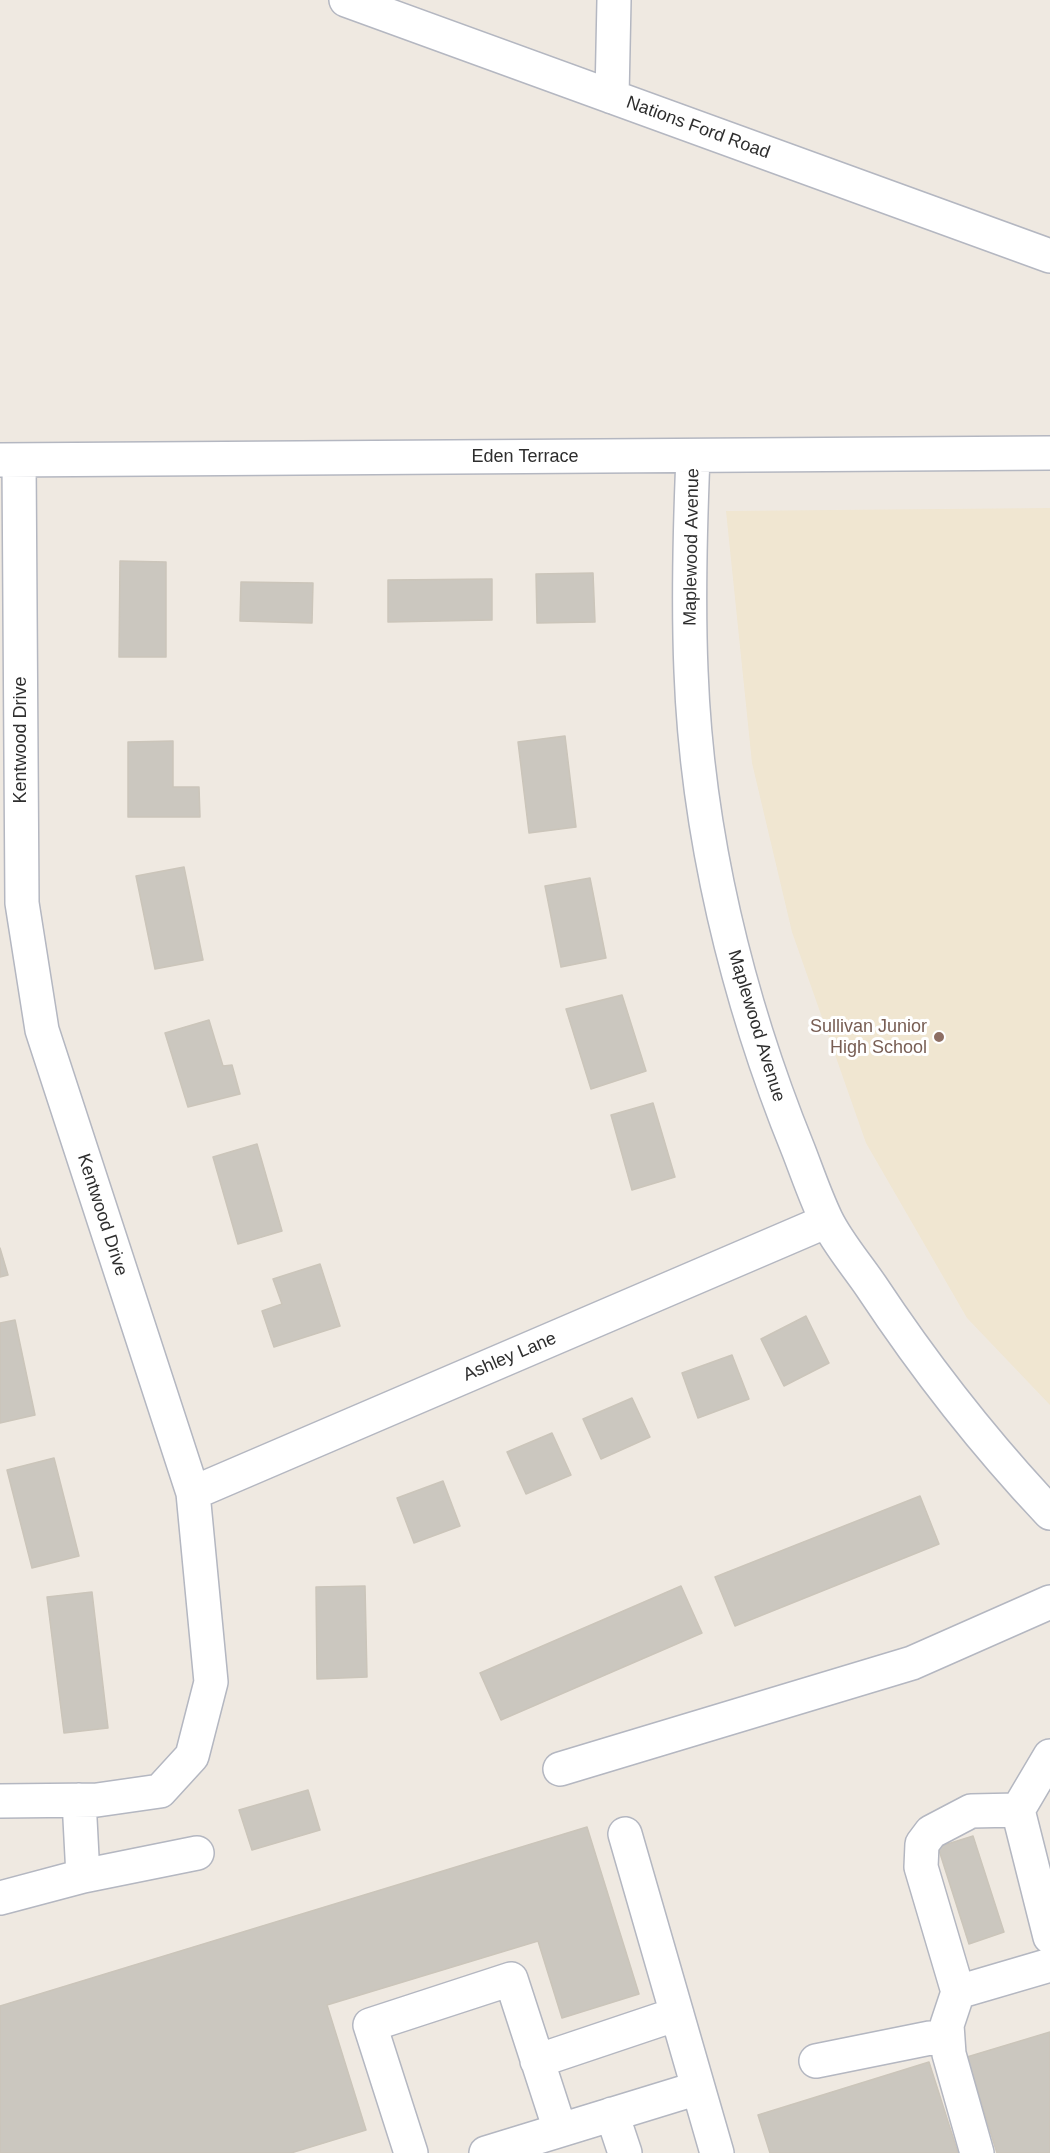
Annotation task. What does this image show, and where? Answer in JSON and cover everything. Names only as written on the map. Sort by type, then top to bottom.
[{"type":"street","name":"Nations Ford Road","points":[[346,0],[1050,256]]},
{"type":"street","points":[[612,97],[614,0]]},
{"type":"street","name":"Eden Terrace","points":[[9,460],[1050,453]]},
{"type":"street","name":"Maplewood Avenue","points":[[693,457],[689,568],[691,674],[700,779],[717,884],[741,986],[773,1087],[827,1221],[887,1310],[949,1395],[1016,1477],[1050,1513]]},
{"type":"street","name":"Kentwood Drive","points":[[0,1801],[97,1800],[160,1791],[192,1756],[211,1682],[193,1493],[42,1030],[22,903],[9,460]]},
{"type":"street","name":"Ashley Lane","points":[[193,1493],[827,1221]]},
{"type":"street","points":[[560,1769],[912,1663],[1050,1602]]},
{"type":"street","points":[[1050,1756],[1018,1810],[1050,1937]]},
{"type":"street","points":[[79,1800],[83,1876]]},
{"type":"street","points":[[977,2153],[949,2054],[947,2025],[958,1992],[921,1867],[922,1844],[931,1832],[971,1811],[1018,1810]]},
{"type":"street","points":[[625,1834],[717,2153]]},
{"type":"street","points":[[0,1898],[83,1876],[198,1853]]},
{"type":"street","points":[[958,1992],[1050,1965]]},
{"type":"street","points":[[411,2153],[370,2025],[511,1979],[560,2130]]},
{"type":"street","points":[[537,2061],[677,2014]]},
{"type":"street","points":[[816,2061],[930,2038],[948,2042]]},
{"type":"street","points":[[486,2153],[698,2088]]},
{"type":"street","points":[[612,2114],[625,2153]]},
{"type":"shaded area","name":"Sullivan Junior High School","points":[[1050,508],[1050,1405],[967,1318],[866,1143],[792,932],[752,763],[726,511]]},
{"type":"building","points":[[120,561],[166,562],[166,657],[119,657]]},
{"type":"building","points":[[593,573],[595,622],[537,623],[536,574]]},
{"type":"building","points":[[492,579],[492,620],[388,622],[388,580]]},
{"type":"building","points":[[241,582],[313,583],[312,623],[240,621]]},
{"type":"building","points":[[565,736],[576,827],[529,833],[518,742]]},
{"type":"building","points":[[173,741],[173,787],[199,787],[200,817],[128,817],[128,742]]},
{"type":"building","points":[[184,867],[203,960],[155,969],[136,876]]},
{"type":"building","points":[[590,878],[606,958],[561,967],[545,886]]},
{"type":"building","points":[[622,995],[646,1071],[591,1089],[566,1009]]},
{"type":"building","points":[[209,1020],[223,1066],[232,1065],[240,1094],[188,1107],[165,1033]]},
{"type":"building","points":[[653,1103],[675,1177],[632,1190],[611,1115]]},
{"type":"building","points":[[257,1144],[282,1231],[238,1244],[213,1157]]},
{"type":"building","points":[[0,1248],[8,1275],[0,1277]]},
{"type":"building","points":[[320,1264],[340,1326],[274,1347],[262,1311],[282,1304],[273,1279]]},
{"type":"building","points":[[806,1316],[829,1363],[784,1386],[761,1339]]},
{"type":"building","points":[[15,1320],[35,1415],[0,1423],[0,1323]]},
{"type":"building","points":[[732,1355],[749,1399],[698,1418],[682,1373]]},
{"type":"building","points":[[632,1398],[650,1437],[601,1459],[583,1419]]},
{"type":"building","points":[[552,1433],[571,1475],[526,1494],[507,1452]]},
{"type":"building","points":[[54,1458],[79,1556],[32,1568],[7,1470]]},
{"type":"building","points":[[443,1481],[460,1526],[414,1543],[397,1498]]},
{"type":"building","points":[[920,1496],[939,1544],[735,1626],[715,1577]]},
{"type":"building","points":[[365,1586],[367,1677],[317,1679],[316,1587]]},
{"type":"building","points":[[681,1586],[702,1633],[501,1720],[480,1673]]},
{"type":"building","points":[[92,1592],[108,1728],[64,1733],[47,1597]]},
{"type":"building","points":[[308,1790],[320,1830],[252,1850],[239,1810]]},
{"type":"building","points":[[587,1827],[639,1994],[562,2018],[538,1941],[327,2005],[366,2130],[291,2153],[0,2153],[0,2006]]},
{"type":"building","points":[[973,1836],[1004,1932],[969,1944],[938,1847]]},
{"type":"building","points":[[1050,2032],[1050,2153],[997,2153],[967,2057]]},
{"type":"building","points":[[929,2062],[958,2153],[770,2153],[758,2115]]},
{"type":"place","name":"Sullivan Junior High School","points":[[939,1037]]}]
